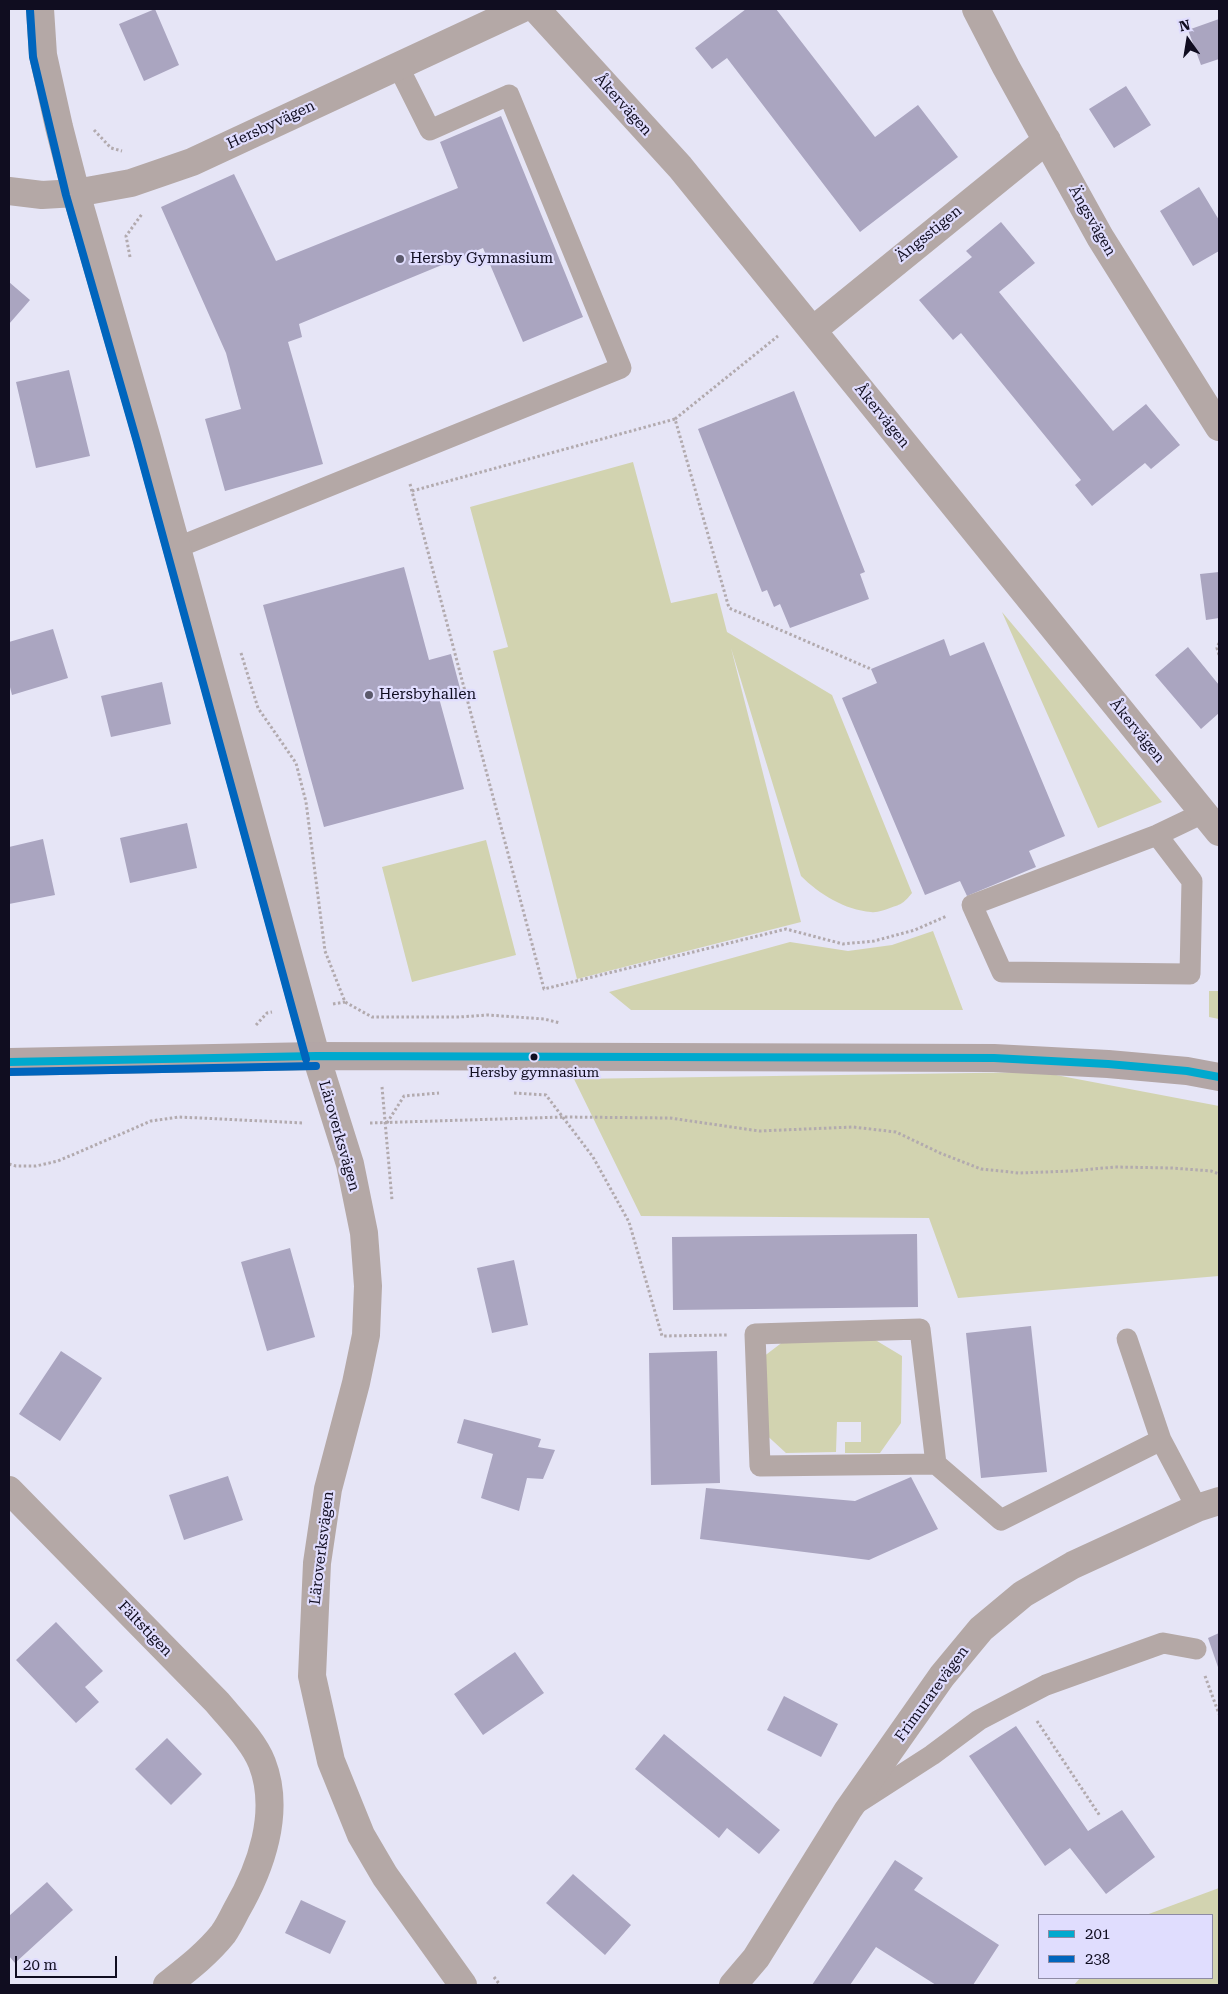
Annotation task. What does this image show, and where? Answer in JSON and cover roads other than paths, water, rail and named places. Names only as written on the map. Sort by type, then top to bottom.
[{"type":"street","name":"Läroverksvägen","points":[[40,9],[43,55],[58,127],[316,1056],[350,1164],[364,1233],[368,1286],[366,1335],[327,1498],[317,1563],[312,1676],[331,1761],[361,1835],[385,1876],[463,1985]]},
{"type":"street","name":"Hersbyvägen","points":[[9,191],[42,195],[76,194],[130,183],[192,162],[521,9]]},
{"type":"street","name":"Åkervägen","points":[[536,9],[680,167],[1211,822]]},
{"type":"street","name":"Ängsvägen","points":[[976,9],[1100,237],[1219,427]]},
{"type":"street","name":"Ängsstigen","points":[[812,330],[1047,140]]},
{"type":"street","points":[[9,1062],[316,1056],[994,1058],[1108,1064],[1187,1072],[1219,1078]]},
{"type":"street","name":"Fältstigen","points":[[9,1490],[217,1702],[241,1731],[261,1761],[267,1778],[270,1795],[267,1829],[261,1859],[248,1890],[223,1934],[194,1963],[167,1985]]},
{"type":"street","name":"Frimurarevägen","points":[[734,1985],[756,1958],[848,1810],[942,1676],[981,1629],[1023,1594],[1072,1565],[1208,1505]]},
{"type":"lane","points":[[176,548],[621,368],[510,95],[430,130],[398,66]]},
{"type":"lane","points":[[1157,835],[1192,881],[1190,974],[1002,972],[972,905],[1157,835],[1211,822]]},
{"type":"lane","points":[[936,1464],[920,1329],[755,1334],[760,1466],[936,1464],[1000,1520],[1162,1440]]},
{"type":"lane","points":[[1127,1339],[1162,1440],[1208,1505]]},
{"type":"lane","points":[[848,1810],[932,1755],[979,1720],[1046,1685],[1163,1643],[1196,1649]]},
{"type":"place","name":"Hersby Gymnasium","points":[[400,259]]},
{"type":"place","name":"Hersbyhallen","points":[[369,695]]},
{"type":"place","name":"Hersby gymnasium","points":[[534,1057]]}]
